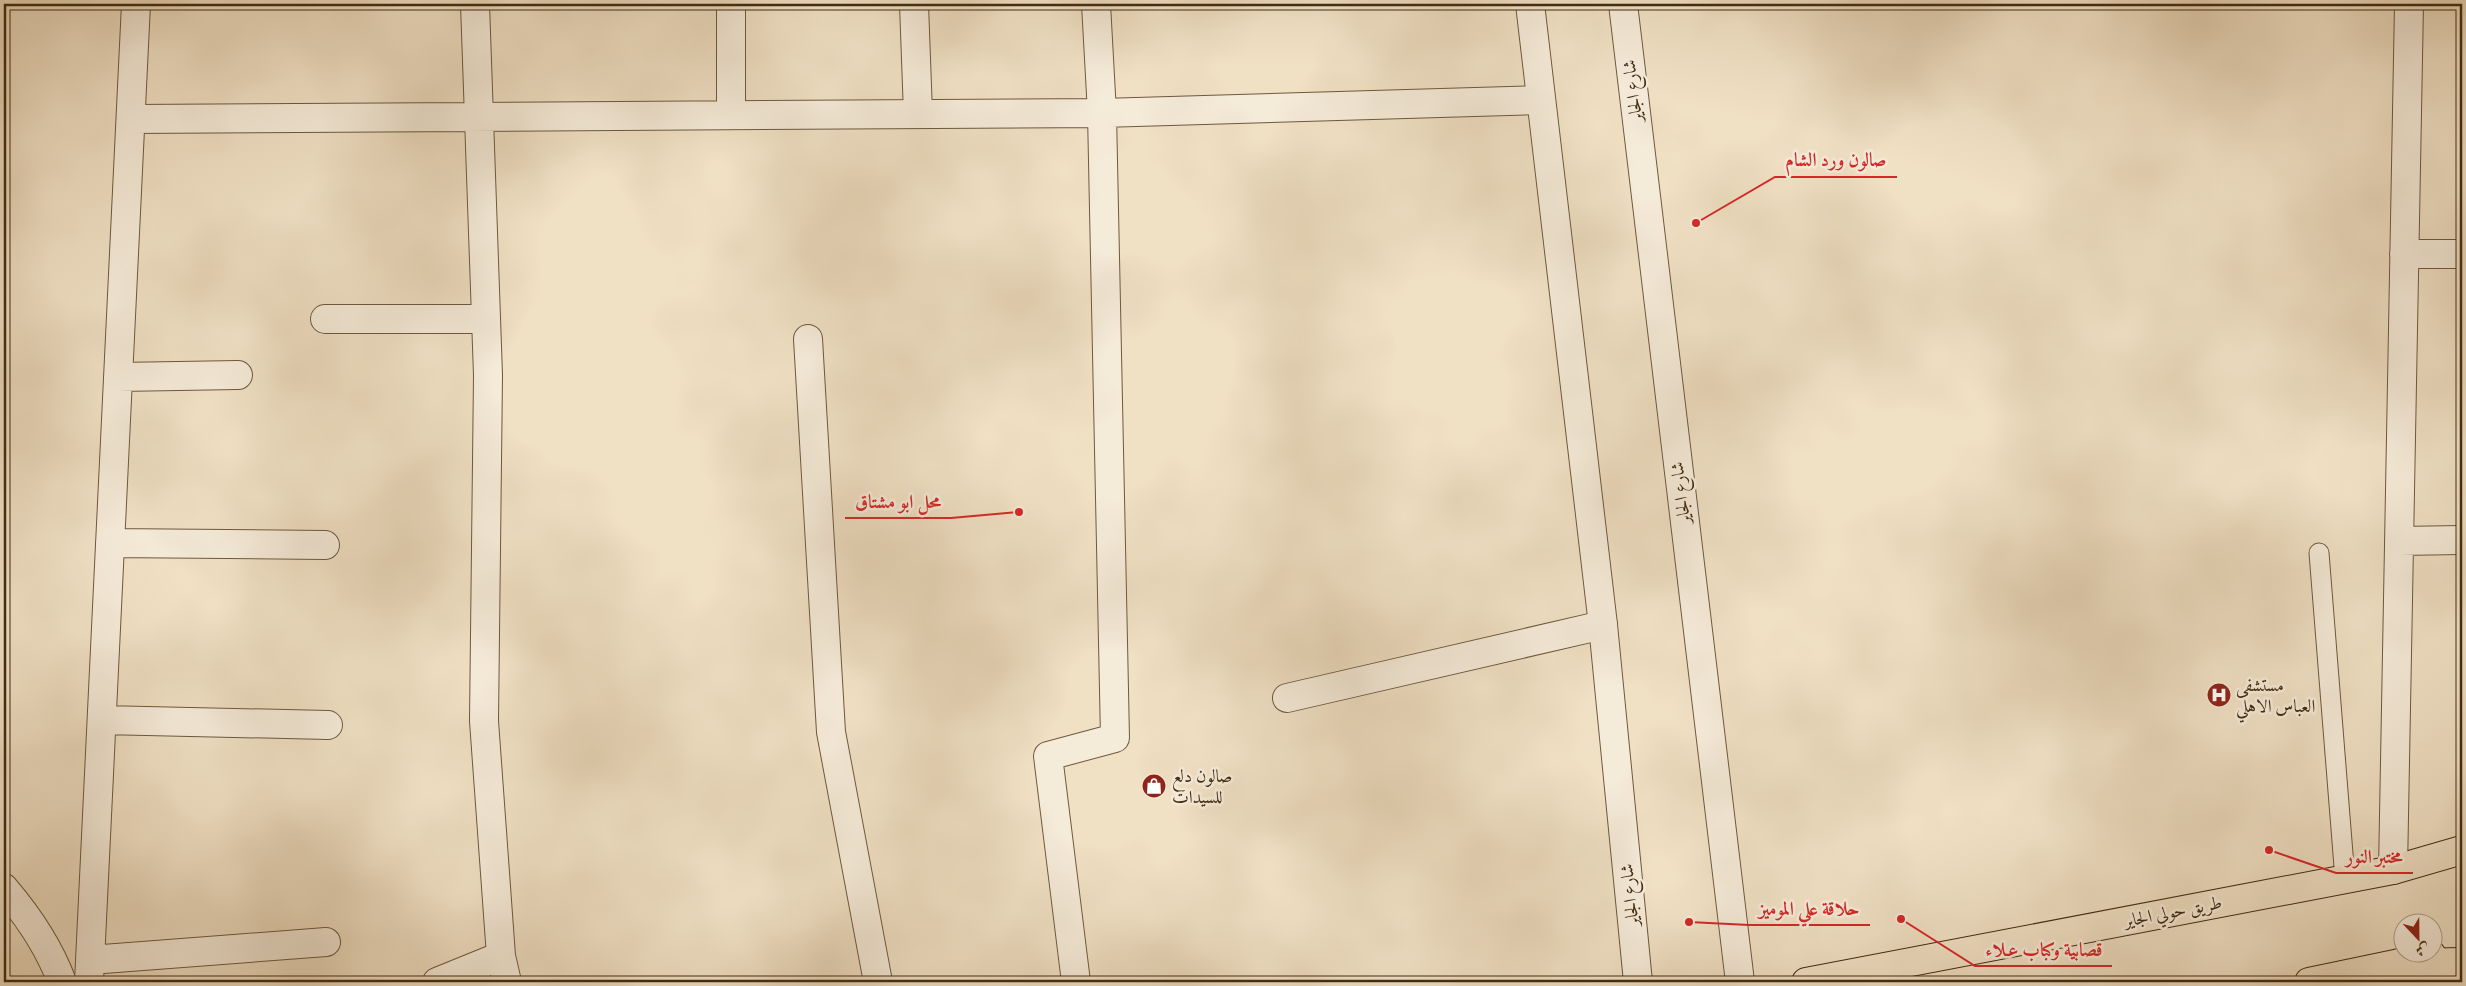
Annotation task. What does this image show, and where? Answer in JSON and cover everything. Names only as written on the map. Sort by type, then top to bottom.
[{"type":"highway","points":[[2393,870],[2462,850]]},
{"type":"highway","points":[[2393,870],[2462,869]]},
{"type":"highway","name":"طريق حولي الجاير","points":[[1806,982],[2393,870]]},
{"type":"highway","points":[[2444,949],[2462,944]]},
{"type":"highway","points":[[2309,982],[2400,973],[2462,962]]},
{"type":"highway","points":[[2400,973],[2414,964]]},
{"type":"street","points":[[136,4],[89,971],[326,942]]},
{"type":"street","points":[[475,4],[488,375],[484,721],[501,956],[508,982]]},
{"type":"street","points":[[731,4],[731,115]]},
{"type":"street","points":[[914,4],[918,114]]},
{"type":"street","points":[[1076,982],[1048,756],[1115,738],[1102,113],[1096,4]]},
{"type":"street","name":"شارع الجاير","points":[[1530,4],[1539,100],[1603,625],[1638,982]]},
{"type":"street","name":"شارع الجاير","points":[[1623,4],[1740,982]]},
{"type":"street","points":[[2393,870],[2409,4]]},
{"type":"street","points":[[131,119],[1102,113],[1539,100]]},
{"type":"street","points":[[2404,254],[2462,254]]},
{"type":"street","points":[[325,319],[485,319]]},
{"type":"street","points":[[808,339],[831,732],[878,982]]},
{"type":"street","points":[[118,377],[238,376]]},
{"type":"street","points":[[2399,541],[2462,540]]},
{"type":"street","points":[[110,543],[325,545]]},
{"type":"street","points":[[1287,698],[1603,625]]},
{"type":"street","points":[[102,720],[328,725]]},
{"type":"street","points":[[4,888],[21,908],[44,943],[62,982]]},
{"type":"street","points":[[436,982],[501,956]]},
{"type":"lane","points":[[2319,553],[2345,879]]},
{"type":"place","name":"صالون ورد الشام","points":[[1696,223]]},
{"type":"place","name":"محل ابو مشتاق","points":[[1019,512]]},
{"type":"place","name":"مستشفى العباس الاهلي","points":[[2219,695]]},
{"type":"place","name":"صالون دلع للسيدات","points":[[1154,786]]},
{"type":"place","name":"مختبر النور","points":[[2269,850]]},
{"type":"place","name":"قصابية وكباب عـلاء","points":[[1901,919]]},
{"type":"place","name":"حلاقة علي الموميز","points":[[1689,922]]}]
